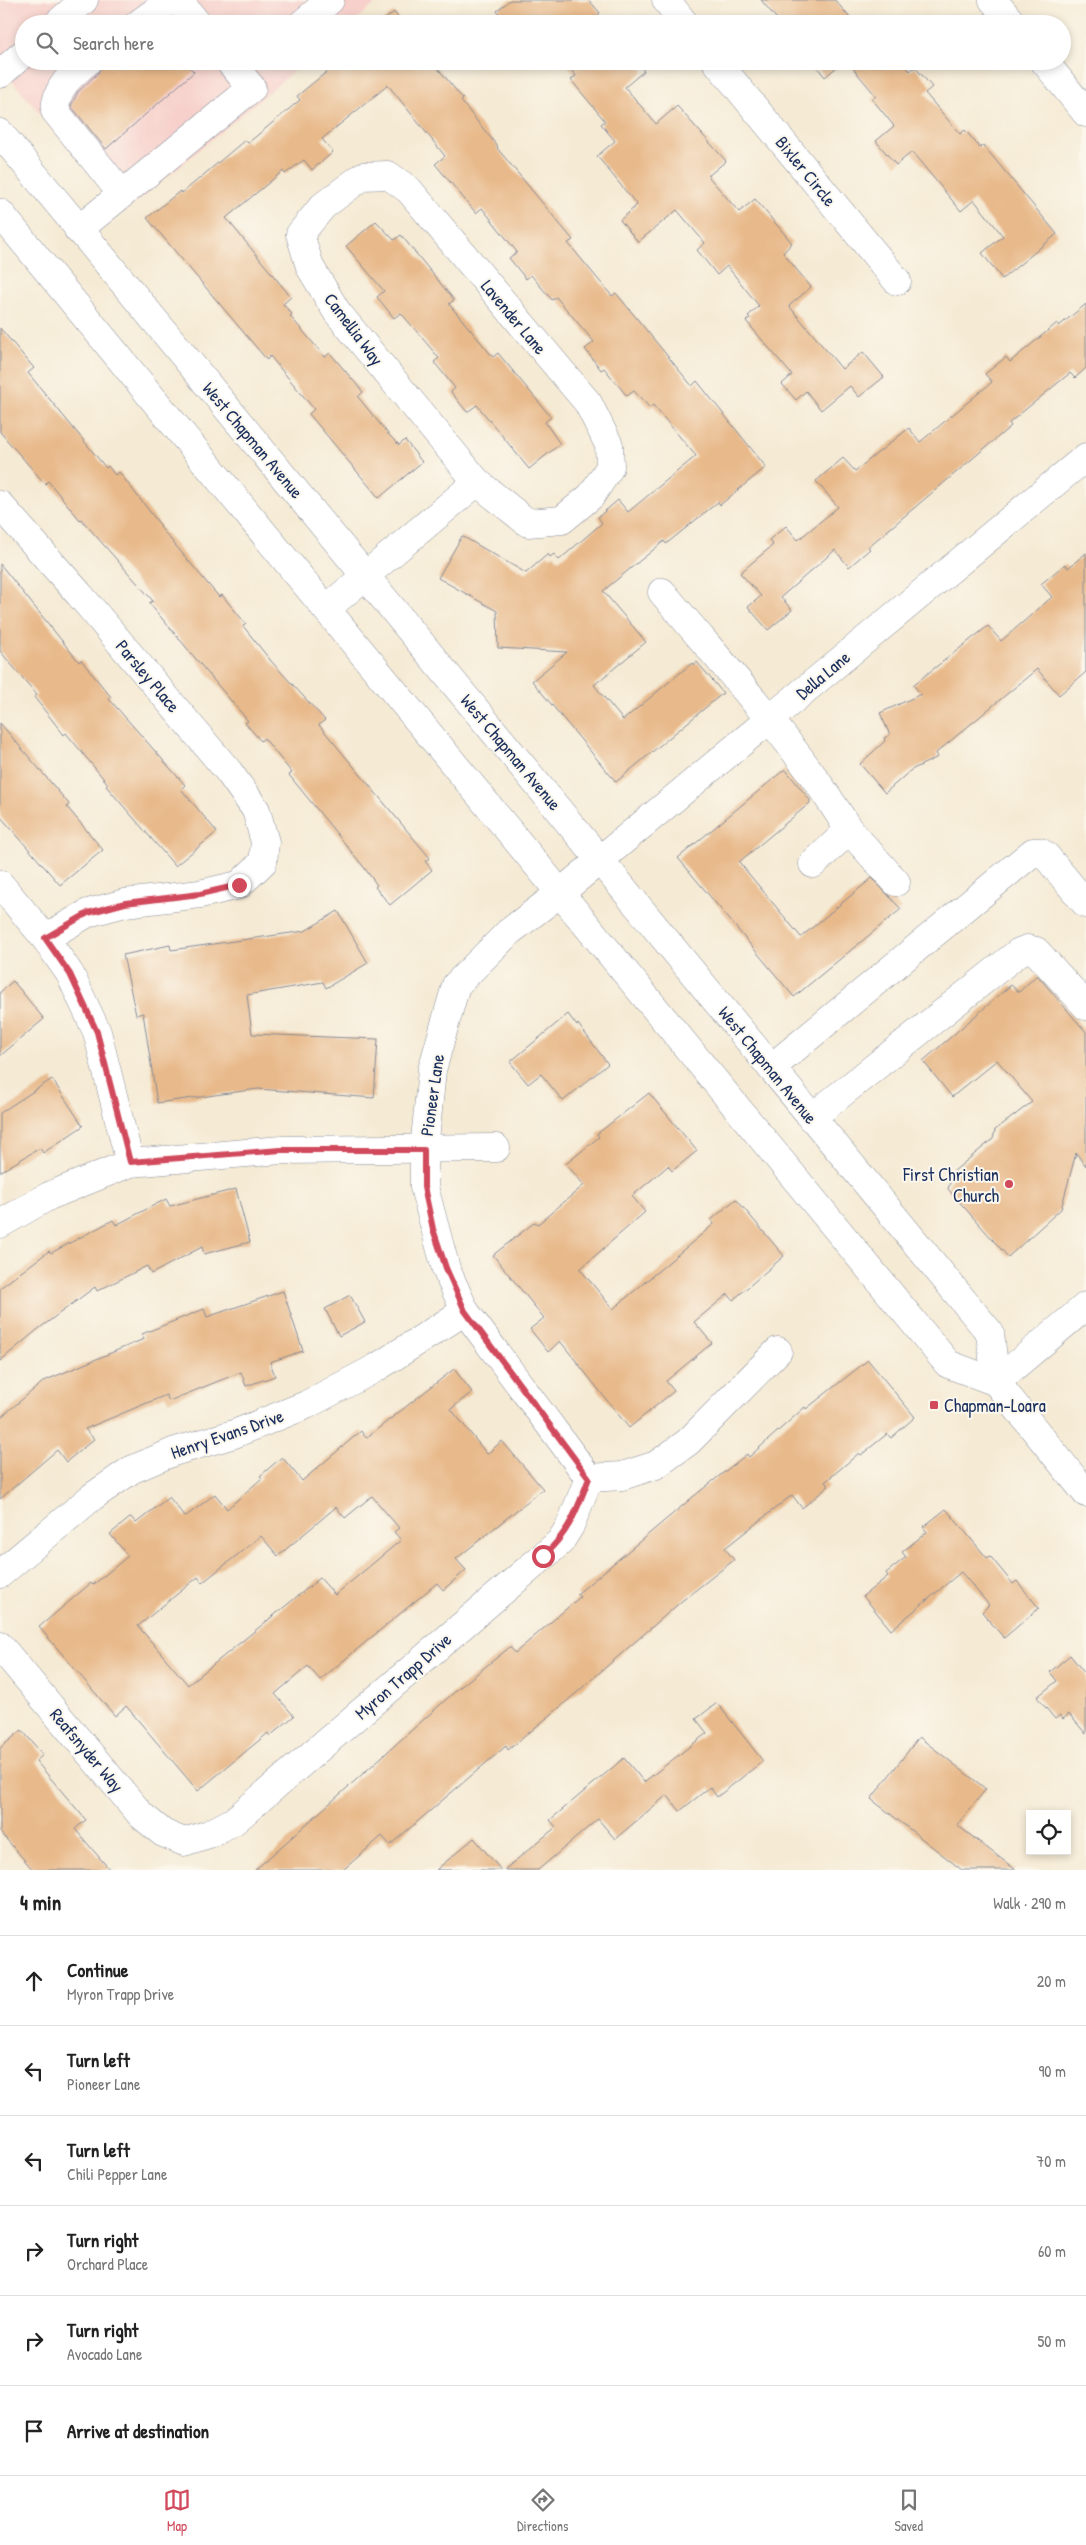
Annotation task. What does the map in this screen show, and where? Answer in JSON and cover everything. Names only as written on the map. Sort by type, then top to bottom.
[{"type":"street","points":[[67,15],[84,0]]},
{"type":"street","points":[[150,15],[171,0]]},
{"type":"street","points":[[178,0],[190,15]]},
{"type":"street","points":[[312,15],[330,0]]},
{"type":"street","points":[[666,0],[678,15]]},
{"type":"street","points":[[993,0],[1006,15]]},
{"type":"street","points":[[0,74],[15,61]]},
{"type":"street","points":[[78,70],[66,80],[55,99],[55,111],[122,194]]},
{"type":"street","points":[[78,230],[252,88],[237,70]]},
{"type":"street","name":"Bixler Circle","points":[[723,70],[897,281]]},
{"type":"street","points":[[1051,70],[1086,113]]},
{"type":"street","name":"West Chapman Avenue","points":[[0,133],[78,230],[990,1333],[996,1382]]},
{"type":"street","name":"Camellia Way","points":[[363,176],[323,206],[300,234],[310,267],[337,312],[477,482],[528,524],[562,520],[591,496]]},
{"type":"street","name":"Lavender Lane","points":[[363,176],[388,176],[409,190],[588,403],[609,445],[610,467],[591,496]]},
{"type":"street","points":[[0,213],[948,1364],[996,1382],[1086,1492]]},
{"type":"street","name":"Della Lane","points":[[560,893],[1086,458]]},
{"type":"street","points":[[326,609],[477,482]]},
{"type":"street","name":"Parsley Place","points":[[0,505],[79,594],[228,772],[256,810],[265,842],[263,862],[239,885],[200,894],[125,903],[88,913],[45,938]]},
{"type":"street","points":[[662,592],[769,720],[832,801],[849,830],[896,882]]},
{"type":"street","points":[[812,864],[849,830]]},
{"type":"street","points":[[771,1068],[1033,852],[1040,852],[1046,856],[1086,904]]},
{"type":"street","points":[[0,884],[45,938],[70,974],[97,1032],[130,1162]]},
{"type":"street","name":"Pioneer Lane","points":[[560,893],[509,932],[456,985],[432,1070],[424,1150],[424,1187],[433,1229],[446,1268],[465,1311],[589,1478]]},
{"type":"street","points":[[811,1118],[1019,952],[1027,949],[1036,951],[1086,1006]]},
{"type":"street","points":[[0,1224],[49,1196],[130,1162],[281,1150],[496,1148]]},
{"type":"street","points":[[996,1382],[1086,1306]]},
{"type":"street","name":"Henry Evans Drive","points":[[0,1574],[92,1498],[131,1470],[173,1452],[234,1434],[306,1405],[376,1368],[465,1311]]},
{"type":"street","points":[[589,1478],[622,1476],[656,1465],[688,1442],[778,1351]]},
{"type":"street","name":"Myron Trapp Drive","points":[[184,1842],[209,1834],[234,1821],[560,1542],[570,1526],[589,1478]]},
{"type":"street","name":"Reafsnyder Way","points":[[0,1646],[141,1815],[163,1833],[184,1842]]},
{"type":"shaded area","points":[[0,0],[380,0],[362,15],[15,15],[15,70],[295,70],[123,213],[0,66]]},
{"type":"building","points":[[510,0],[589,0],[600,13],[598,15],[500,15],[497,11]]},
{"type":"building","points":[[761,0],[835,0],[848,15],[774,15]]},
{"type":"building","points":[[99,70],[192,70],[194,72],[106,149],[71,106],[78,92]]},
{"type":"building","points":[[329,70],[439,70],[463,99],[461,101],[497,148],[573,240],[568,243],[612,296],[616,293],[692,386],[697,381],[766,467],[720,505],[718,502],[666,544],[664,541],[603,591],[646,642],[594,685],[623,720],[692,663],[693,665],[697,662],[723,693],[616,782],[532,681],[567,652],[498,648],[497,611],[438,578],[462,536],[526,573],[548,554],[550,557],[554,554],[559,560],[602,523],[598,517],[618,500],[628,512],[696,456],[653,405],[650,408],[634,391],[627,396],[604,368],[601,370],[585,349],[594,342],[556,297],[552,300],[531,275],[526,279],[509,258],[517,252],[482,208],[476,213],[435,164],[445,156],[388,85],[322,139],[333,152],[312,170],[304,160],[285,174],[283,171],[226,218],[291,297],[283,304],[292,314],[290,316],[325,357],[330,353],[363,392],[358,397],[389,435],[399,445],[405,440],[422,462],[379,498],[309,414],[314,409],[270,356],[267,360],[147,218],[180,191],[182,193],[245,140],[248,143],[300,100],[297,96]]},
{"type":"building","points":[[571,70],[643,70],[625,87],[656,124],[677,106],[726,161],[708,176],[739,212],[755,199],[792,243],[783,253],[811,287],[789,306],[842,369],[863,352],[884,377],[859,397],[850,386],[821,410],[806,391],[796,400],[782,384],[792,375],[746,321],[750,318],[748,316],[759,306],[727,266],[717,275],[697,250],[705,243],[677,210],[638,242],[620,220],[637,205],[597,156],[615,141],[601,124],[605,121],[571,80],[576,76]]},
{"type":"building","points":[[819,70],[833,70],[825,77]]},
{"type":"building","points":[[854,70],[918,70],[932,87],[925,93],[960,134],[965,130],[980,148],[983,145],[1057,234],[1002,279],[982,253],[1003,236],[974,200],[961,211],[912,152],[896,165],[876,141],[894,126],[872,99],[876,96]]},
{"type":"building","points":[[376,221],[394,240],[401,235],[454,300],[449,304],[493,357],[498,353],[551,417],[545,422],[560,444],[529,469],[477,405],[467,412],[451,392],[455,388],[434,362],[439,358],[401,313],[394,318],[377,297],[384,291],[346,246]]},
{"type":"building","points":[[1086,304],[1086,368],[1075,378],[1070,373],[1009,423],[1011,426],[868,547],[870,549],[849,567],[835,550],[781,597],[792,610],[768,630],[748,607],[761,596],[740,573],[773,545],[769,540],[786,526],[798,540],[838,507],[816,481],[843,458],[855,471],[909,428],[920,442],[992,382],[985,374],[1006,357],[1010,362],[1057,323],[1059,326]]},
{"type":"building","points":[[0,328],[34,368],[28,373],[106,468],[108,466],[115,475],[119,472],[160,527],[219,597],[222,595],[246,624],[243,626],[271,661],[325,720],[319,725],[430,858],[425,861],[432,870],[390,905],[375,887],[377,885],[363,866],[289,775],[292,773],[264,738],[261,741],[245,723],[248,721],[149,603],[153,601],[80,520],[48,481],[45,484],[0,432]]},
{"type":"building","points":[[1086,553],[1086,672],[1059,695],[1037,669],[936,753],[938,757],[911,770],[885,793],[860,764],[885,741],[884,738],[890,735],[880,713],[921,694],[913,685],[988,626],[1001,641],[1052,597],[1041,584],[1065,564],[1068,568]]},
{"type":"building","points":[[0,564],[79,662],[81,660],[111,697],[109,699],[185,785],[181,789],[217,832],[175,866],[106,786],[108,784],[66,733],[64,735],[34,697],[37,695],[0,651]]},
{"type":"building","points":[[0,723],[69,804],[67,807],[103,850],[60,885],[0,816]]},
{"type":"building","points":[[785,769],[810,800],[810,803],[739,862],[801,937],[872,878],[901,909],[794,997],[678,858]]},
{"type":"building","points":[[338,911],[368,963],[326,988],[323,982],[247,995],[252,1034],[378,1039],[374,1098],[258,1089],[157,1103],[143,1013],[136,1015],[123,955],[170,945],[171,950],[305,931]]},
{"type":"building","points":[[1037,975],[1086,1032],[1086,1166],[1076,1153],[1061,1209],[1008,1257],[948,1189],[954,1171],[993,1139],[995,1130],[1032,1102],[997,1060],[952,1097],[923,1061],[1011,985],[1019,992]]},
{"type":"building","points":[[13,981],[44,1019],[0,1056],[0,992]]},
{"type":"building","points":[[568,1014],[577,1026],[578,1024],[608,1064],[563,1101],[541,1074],[528,1084],[510,1062]]},
{"type":"building","points":[[52,1079],[83,1126],[43,1153],[40,1148],[0,1172],[0,1113]]},
{"type":"building","points":[[649,1093],[697,1151],[672,1171],[668,1166],[632,1196],[645,1212],[580,1269],[613,1309],[714,1224],[711,1220],[736,1199],[784,1256],[733,1300],[728,1294],[694,1322],[712,1343],[666,1381],[674,1391],[629,1428],[560,1341],[548,1352],[530,1329],[544,1318],[493,1255],[535,1222],[538,1224],[584,1185],[566,1164],[599,1137],[597,1134]]},
{"type":"building","points":[[236,1189],[250,1242],[204,1254],[202,1247],[151,1274],[147,1266],[97,1291],[95,1287],[37,1330],[0,1361],[0,1288],[49,1251],[51,1253],[113,1220],[116,1225],[166,1199],[170,1206]]},
{"type":"building","points":[[283,1291],[303,1351],[270,1362],[275,1376],[246,1386],[241,1372],[169,1401],[166,1395],[85,1429],[94,1439],[66,1462],[57,1450],[0,1499],[0,1418],[44,1381],[144,1339],[142,1334],[204,1309],[207,1317]]},
{"type":"building","points":[[350,1295],[365,1322],[339,1336],[325,1309]]},
{"type":"building","points":[[868,1360],[915,1417],[891,1438],[887,1434],[861,1455],[859,1453],[825,1482],[829,1486],[802,1508],[792,1495],[725,1548],[734,1560],[683,1600],[559,1708],[508,1750],[506,1746],[390,1845],[382,1836],[343,1870],[255,1870],[459,1688],[510,1647],[515,1653],[580,1597],[577,1594],[694,1496],[747,1454],[749,1457],[805,1407],[806,1409]]},
{"type":"building","points":[[454,1369],[472,1392],[451,1409],[487,1454],[502,1441],[543,1489],[456,1559],[466,1570],[443,1590],[437,1583],[320,1680],[308,1666],[275,1694],[294,1716],[270,1736],[268,1733],[198,1791],[126,1706],[115,1716],[39,1627],[91,1583],[93,1585],[128,1556],[110,1534],[131,1517],[136,1523],[169,1497],[185,1517],[215,1494],[227,1509],[262,1478],[260,1476],[282,1457],[302,1481],[361,1431],[366,1438]],"holes":[[[372,1496],[399,1528],[394,1532],[401,1540],[335,1595],[320,1578],[188,1685],[138,1626],[198,1577],[202,1583],[261,1536],[278,1556],[336,1507],[345,1518]]]},
{"type":"building","points":[[946,1509],[987,1558],[990,1556],[1013,1584],[1017,1581],[1039,1608],[1004,1638],[982,1612],[989,1605],[961,1572],[891,1630],[863,1596],[888,1576],[886,1573],[906,1557],[902,1552],[927,1532],[923,1527]]},
{"type":"building","points":[[1070,1655],[1086,1675],[1086,1734],[1069,1714],[1063,1719],[1060,1715],[1055,1719],[1037,1697],[1057,1681],[1050,1672]]},
{"type":"building","points":[[717,1703],[763,1761],[717,1797],[710,1787],[680,1811],[667,1795],[615,1839],[598,1819],[538,1870],[504,1870],[556,1827],[550,1820],[624,1758],[644,1782],[707,1733],[696,1719]]},
{"type":"building","points":[[22,1730],[43,1755],[36,1761],[86,1820],[75,1829],[110,1870],[33,1870],[0,1832],[0,1748]]},
{"type":"building","points":[[919,1737],[986,1789],[957,1825],[1016,1870],[962,1870],[871,1799]]},
{"type":"building","points":[[474,1838],[501,1870],[436,1870]]},
{"type":"place","name":"First Christian Church","points":[[1009,1184]]},
{"type":"place","name":"Chapman-Loara","points":[[934,1405]]},
{"type":"route","points":[[239,885],[200,894],[125,903],[88,913],[45,938],[70,974],[97,1032],[130,1162],[281,1150],[424,1150],[424,1187],[433,1229],[446,1268],[465,1311],[589,1478],[570,1526],[560,1542],[543,1556]]}]
